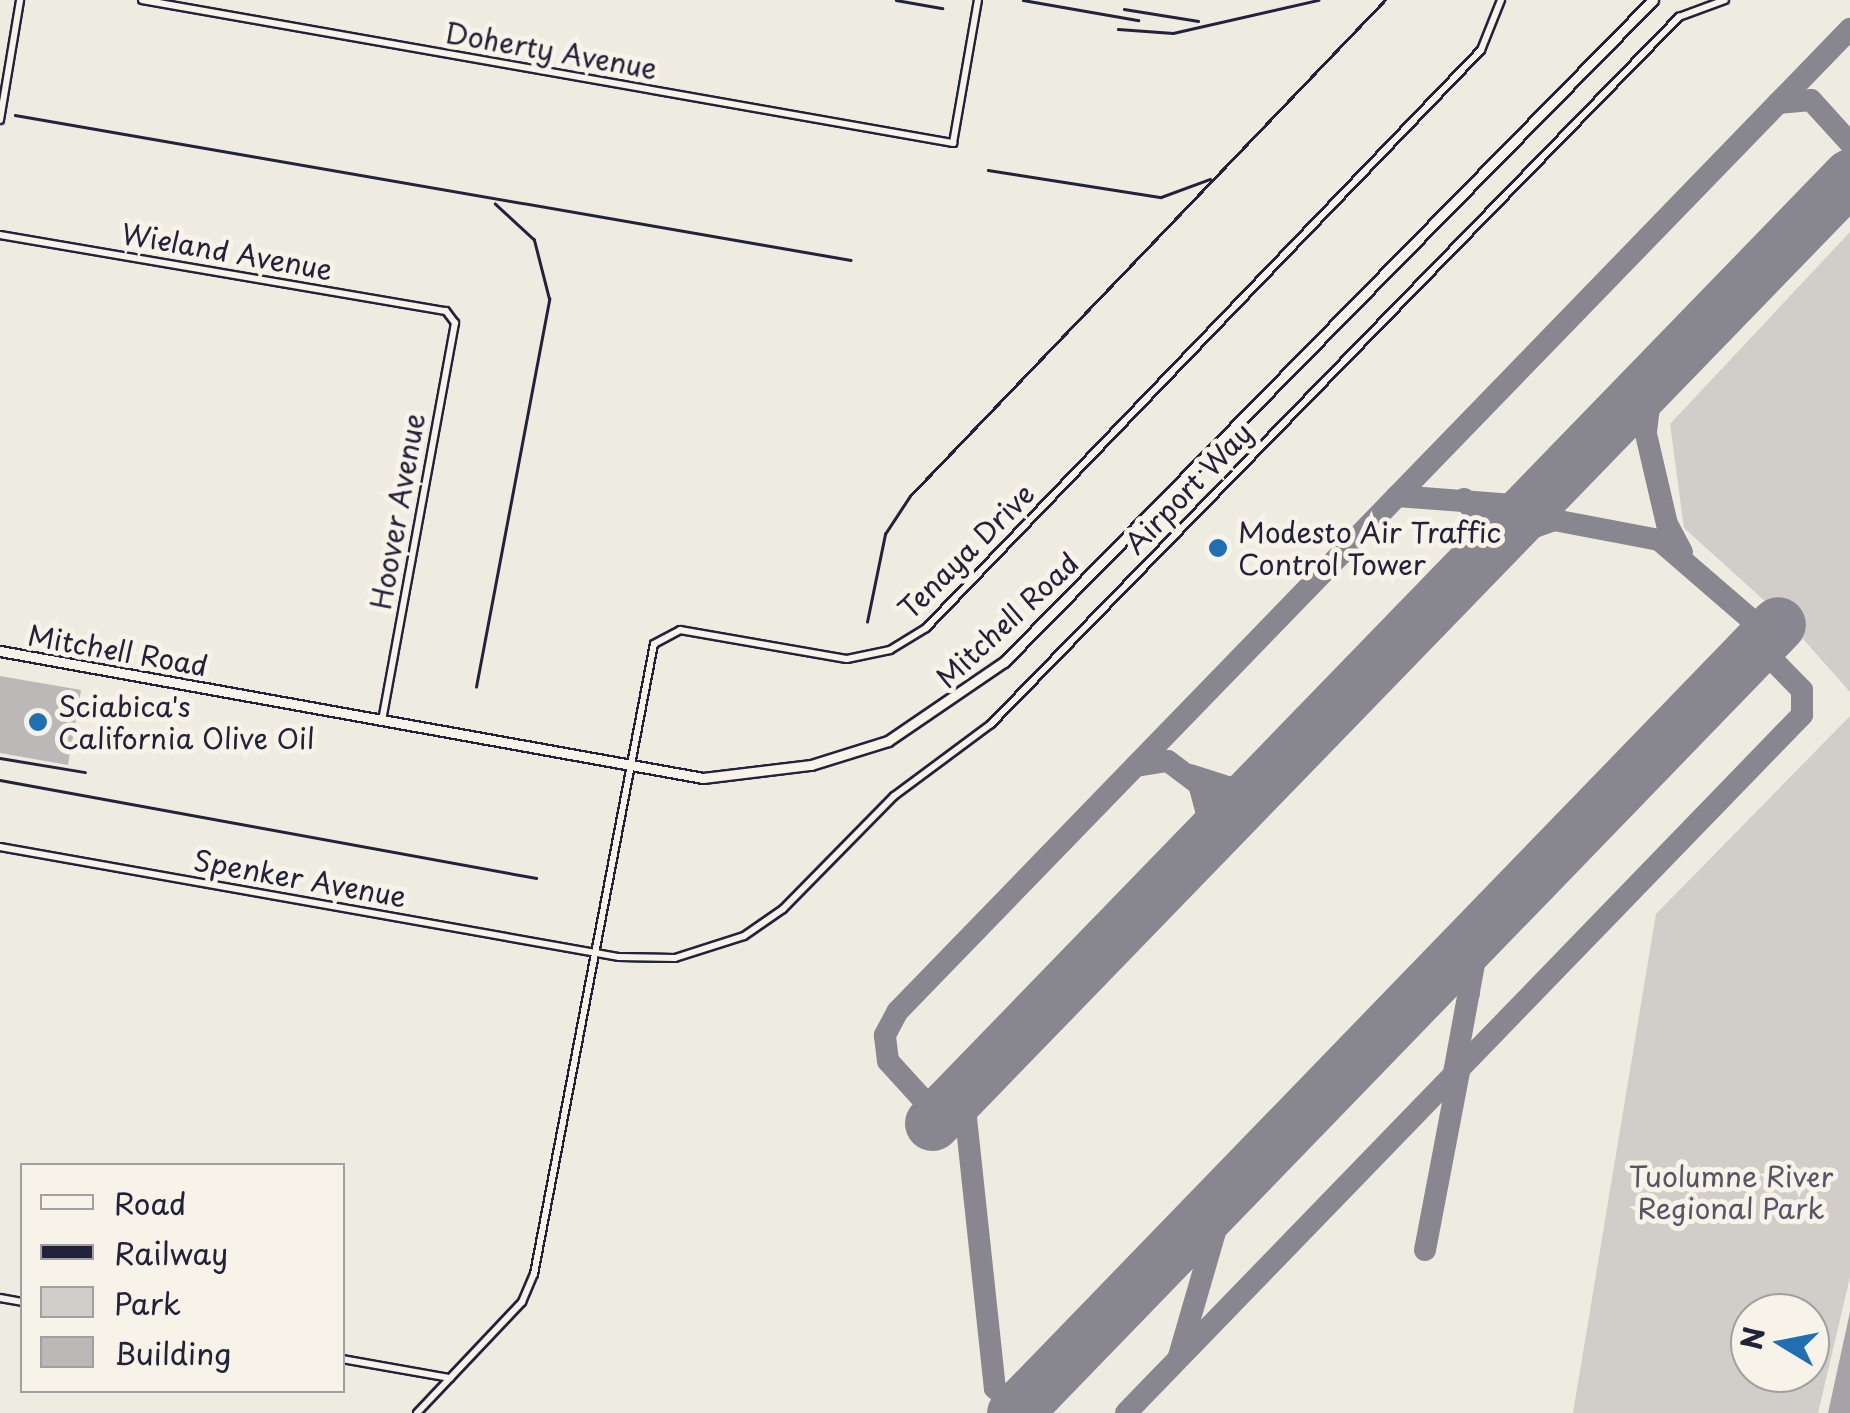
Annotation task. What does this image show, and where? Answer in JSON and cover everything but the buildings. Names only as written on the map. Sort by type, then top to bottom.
[{"type":"main road","name":"Mitchell Road","points":[[0,652],[704,778],[811,766],[901,734],[955,702],[1022,644],[1652,0]]},
{"type":"street","points":[[0,120],[20,0]]},
{"type":"street","name":"Doherty Avenue","points":[[142,0],[953,143],[978,0]]},
{"type":"street","name":"Tenaya Drive","points":[[417,1413],[522,1302],[534,1274],[651,651],[665,634],[686,631],[848,659],[890,650],[926,628],[1481,50],[1502,0]]},
{"type":"street","name":"Airport Way","points":[[592,952],[695,954],[773,918],[894,796],[990,724],[1679,18],[1725,0]]},
{"type":"street","name":"Wieland Avenue","points":[[0,235],[446,311]]},
{"type":"street","name":"Hoover Avenue","points":[[382,721],[454,323],[446,311]]},
{"type":"street","name":"Spenker Avenue","points":[[0,848],[592,952]]},
{"type":"street","points":[[345,1359],[451,1378]]},
{"type":"green space","points":[[1850,232],[1850,692],[1789,623],[1684,528],[1670,424]]},
{"type":"green space","name":"Tuolumne River Regional Park","points":[[1850,716],[1850,1277],[1830,1362],[1830,1293],[1730,1293],[1730,1393],[1823,1393],[1818,1413],[1573,1413],[1656,914]]},
{"type":"shaded area","points":[[1850,1312],[1850,1413],[1828,1413]]},
{"type":"taxiway","points":[[938,1116],[888,1061],[885,1035],[898,1011],[1850,29]]},
{"type":"taxiway","points":[[1778,103],[1811,100],[1850,143]]},
{"type":"taxiway","points":[[1843,183],[1850,168]]},
{"type":"taxiway","points":[[1666,366],[1650,399],[1646,434],[1667,524],[1682,552]]},
{"type":"taxiway","points":[[1397,496],[1513,505],[1549,486]]},
{"type":"taxiway","points":[[1464,499],[1485,525],[1477,560]]},
{"type":"taxiway","points":[[1496,541],[1554,520],[1659,540],[1768,634]]},
{"type":"taxiway","points":[[1126,1413],[1802,715],[1802,690],[1758,645]]},
{"type":"taxiway","points":[[1136,766],[1168,761],[1199,784],[1207,813],[1195,851]]},
{"type":"taxiway","points":[[1190,775],[1234,789],[1268,776]]},
{"type":"taxiway","points":[[1454,1073],[1477,948],[1489,922]]},
{"type":"taxiway","points":[[1434,979],[1458,974],[1469,993]]},
{"type":"taxiway","points":[[1425,1250],[1459,1072]]},
{"type":"taxiway","points":[[963,1090],[995,1388],[1011,1403],[1034,1392]]},
{"type":"taxiway","points":[[1179,1356],[1226,1194]]},
{"type":"runway","points":[[932,1123],[1850,176]]},
{"type":"runway","points":[[1014,1413],[1778,624]]},
{"type":"railway","points":[[896,0],[942,8]]},
{"type":"railway","points":[[1023,0],[1138,20]]},
{"type":"railway","points":[[1118,29],[1173,33],[1318,0]]},
{"type":"railway","points":[[867,622],[885,534],[910,496],[1385,0]]},
{"type":"railway","points":[[1124,9],[1198,21]]},
{"type":"railway","points":[[15,115],[851,260]]},
{"type":"railway","points":[[988,170],[1161,197],[1210,179]]},
{"type":"railway","points":[[476,687],[549,299],[534,240],[495,204]]},
{"type":"railway","points":[[0,758],[85,772]]},
{"type":"railway","points":[[0,780],[536,878]]},
{"type":"place","name":"Modesto Air Traffic Control Tower","points":[[1218,548]]},
{"type":"place","name":"Sciabica's California Olive Oil","points":[[38,722]]}]
